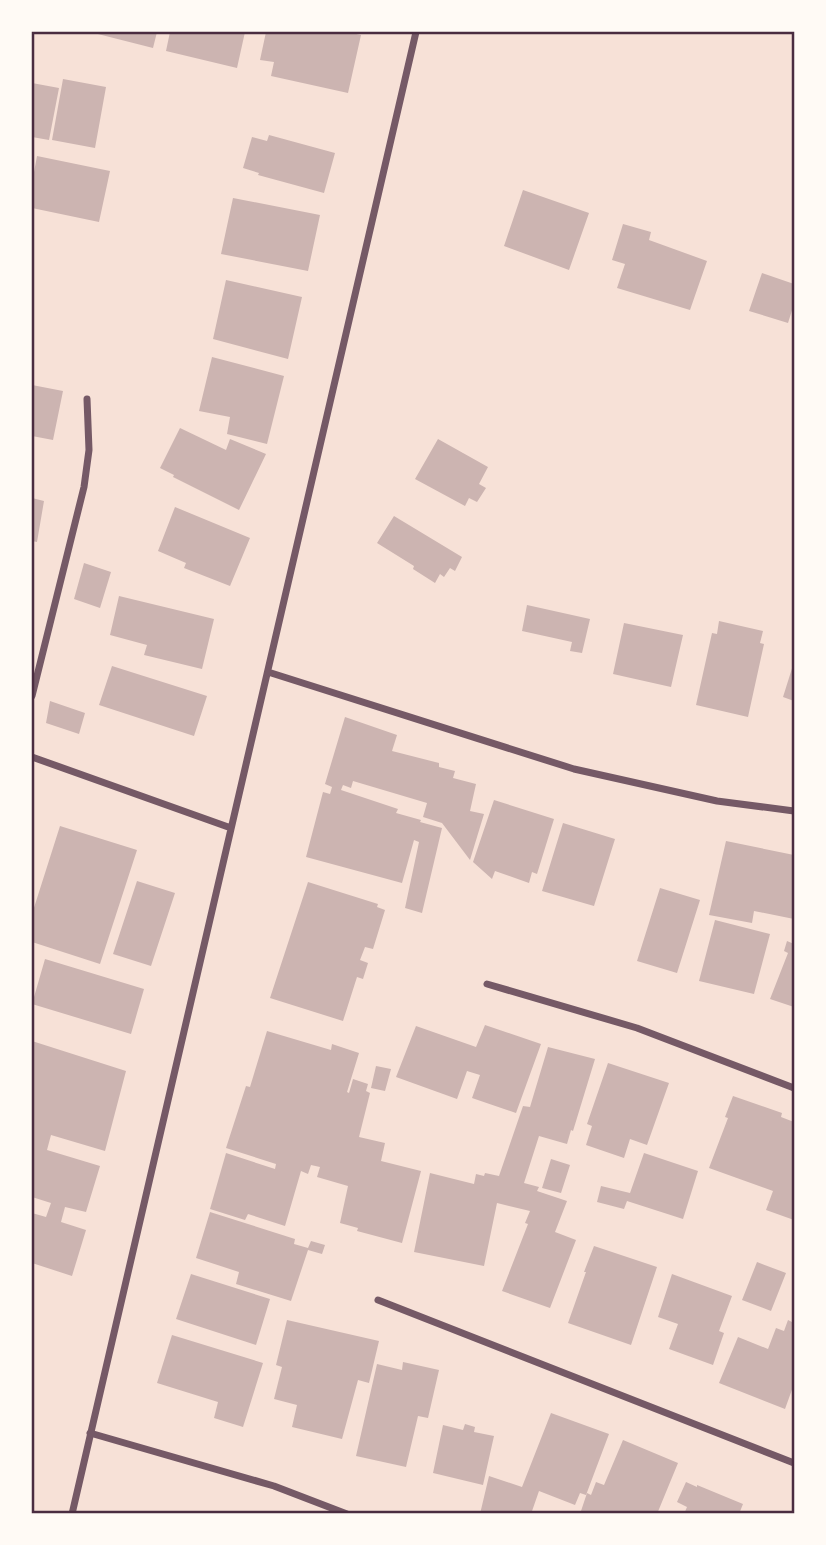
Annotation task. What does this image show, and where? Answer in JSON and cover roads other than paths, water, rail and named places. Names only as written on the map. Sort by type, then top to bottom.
[{"type":"street","points":[[72,1514],[416,32]]},
{"type":"street","points":[[32,696],[84,487],[89,450],[87,399]]},
{"type":"street","points":[[268,672],[574,769],[717,801],[794,811]]},
{"type":"street","points":[[32,758],[232,828]]},
{"type":"street","points":[[487,984],[637,1028],[794,1088]]},
{"type":"street","points":[[378,1300],[794,1463]]},
{"type":"street","points":[[90,1433],[274,1486],[347,1514]]}]
